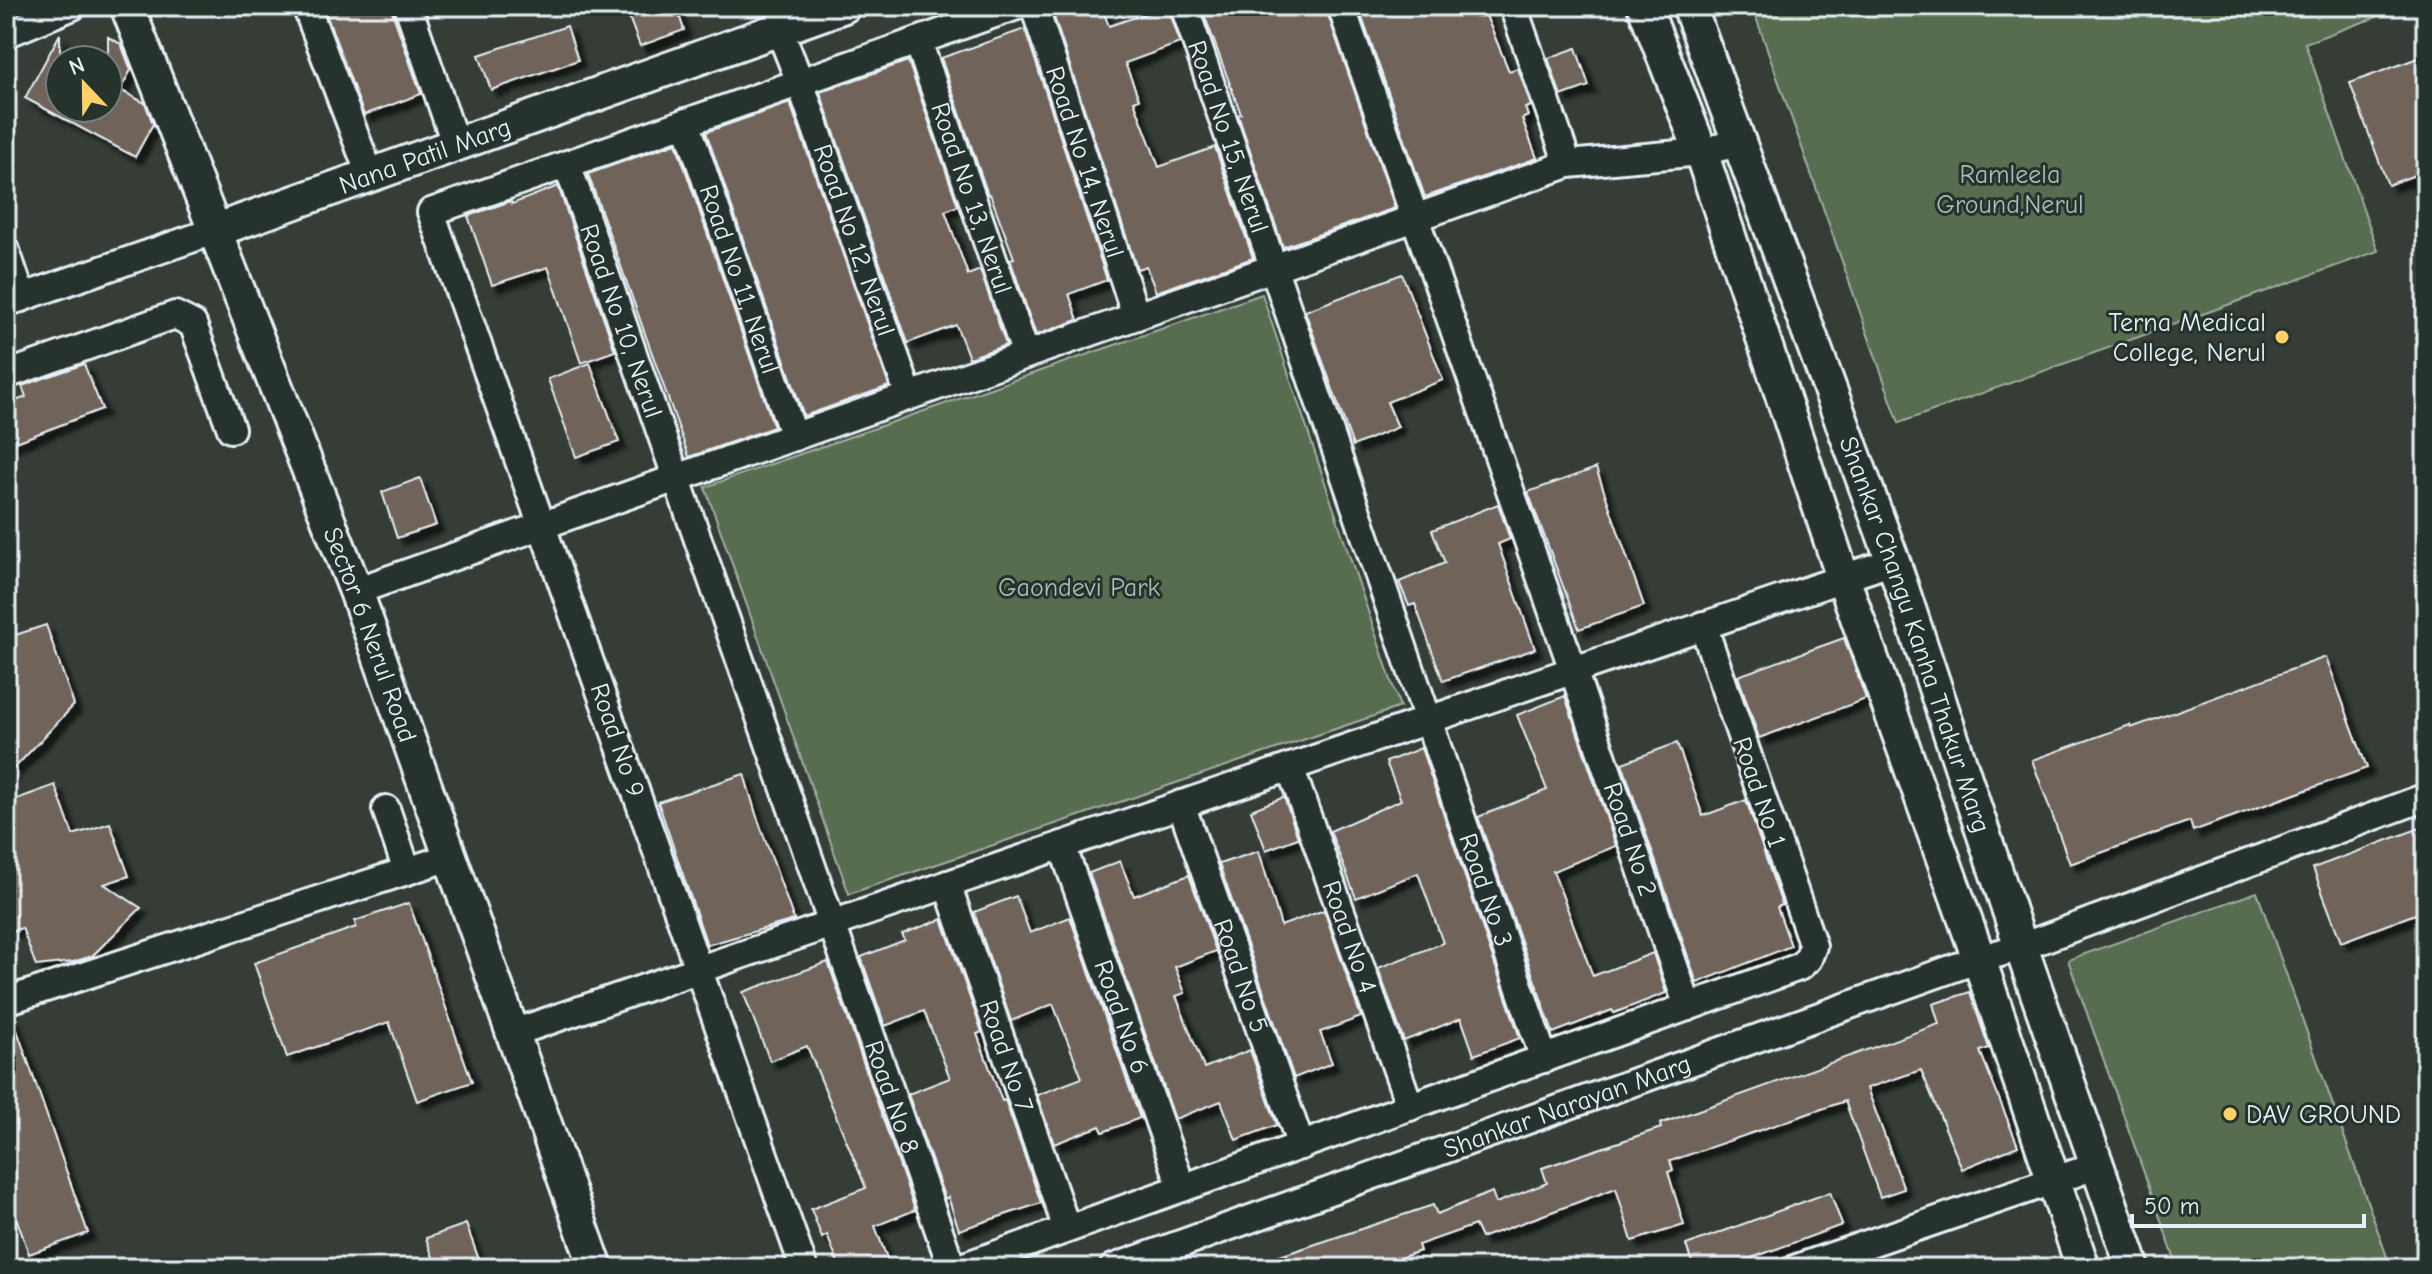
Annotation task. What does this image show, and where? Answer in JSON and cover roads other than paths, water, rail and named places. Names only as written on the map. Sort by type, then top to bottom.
[{"type":"street","points":[[6,34],[73,6]]},
{"type":"street","name":"Sector 6 Nerul Road","points":[[127,6],[356,591],[596,1268]]},
{"type":"street","points":[[306,6],[370,175]]},
{"type":"street","points":[[408,6],[456,146]]},
{"type":"street","name":"Nana Patil Marg","points":[[14,301],[844,6]]},
{"type":"street","points":[[567,164],[1017,6]]},
{"type":"street","name":"Road No 14, Nerul","points":[[1034,6],[1136,316]]},
{"type":"street","name":"Road No 15, Nerul","points":[[1184,6],[1428,719]]},
{"type":"street","name":"Road No 2","points":[[1341,6],[1688,1007]]},
{"type":"street","points":[[1513,6],[1568,164]]},
{"type":"street","name":"Shankar Changu Kanha Thakur Marg","points":[[1644,6],[1701,152],[1843,578],[1979,959],[2083,1268]]},
{"type":"street","name":"Shankar Changu Kanha Thakur Marg","points":[[1689,6],[1893,561],[2021,947],[2133,1268]]},
{"type":"street","name":"Road No 12, Nerul","points":[[779,29],[909,396]]},
{"type":"street","name":"Road No 13, Nerul","points":[[918,41],[1026,355]]},
{"type":"street","name":"Road No 11, Nerul","points":[[686,122],[794,437]]},
{"type":"street","points":[[356,591],[1568,164],[1701,152],[1738,143]]},
{"type":"street","name":"Road No 9","points":[[567,164],[431,212],[804,1268]]},
{"type":"street","name":"Road No 10, Nerul","points":[[567,164],[834,923]]},
{"type":"street","points":[[6,251],[14,301]]},
{"type":"street","points":[[6,375],[175,315],[193,324],[231,429]]},
{"type":"street","points":[[513,1033],[1893,561]]},
{"type":"street","name":"Road No 1","points":[[1688,1007],[1799,967],[1808,959],[1813,946],[1703,625]]},
{"type":"street","name":"Road No 3","points":[[1428,719],[1544,1059]]},
{"type":"street","name":"Road No 4","points":[[1290,767],[1410,1107]]},
{"type":"street","name":"Shankar Narayan Marg","points":[[1113,1268],[1979,959],[2021,947],[2426,797]]},
{"type":"street","name":"Road No 5","points":[[1181,804],[1301,1146]]},
{"type":"street","points":[[386,809],[407,871]]},
{"type":"street","name":"Road No 6","points":[[1062,845],[1182,1188]]},
{"type":"street","points":[[6,1001],[450,857]]},
{"type":"street","name":"Road No 7","points":[[947,884],[1067,1229]]},
{"type":"street","name":"Road No 8","points":[[834,923],[952,1268]]},
{"type":"street","points":[[959,1268],[1688,1007]]},
{"type":"street","points":[[1797,1268],[1832,1262],[2096,1166]]},
{"type":"place","name":"Terna Medical College, Nerul","points":[[2282,337]]},
{"type":"place","name":"DAV GROUND","points":[[2230,1114]]},
{"type":"park label","name":"Ramleela Ground,Nerul","points":[[2010,189]]},
{"type":"park label","name":"Gaondevi Park","points":[[1079,587]]}]
